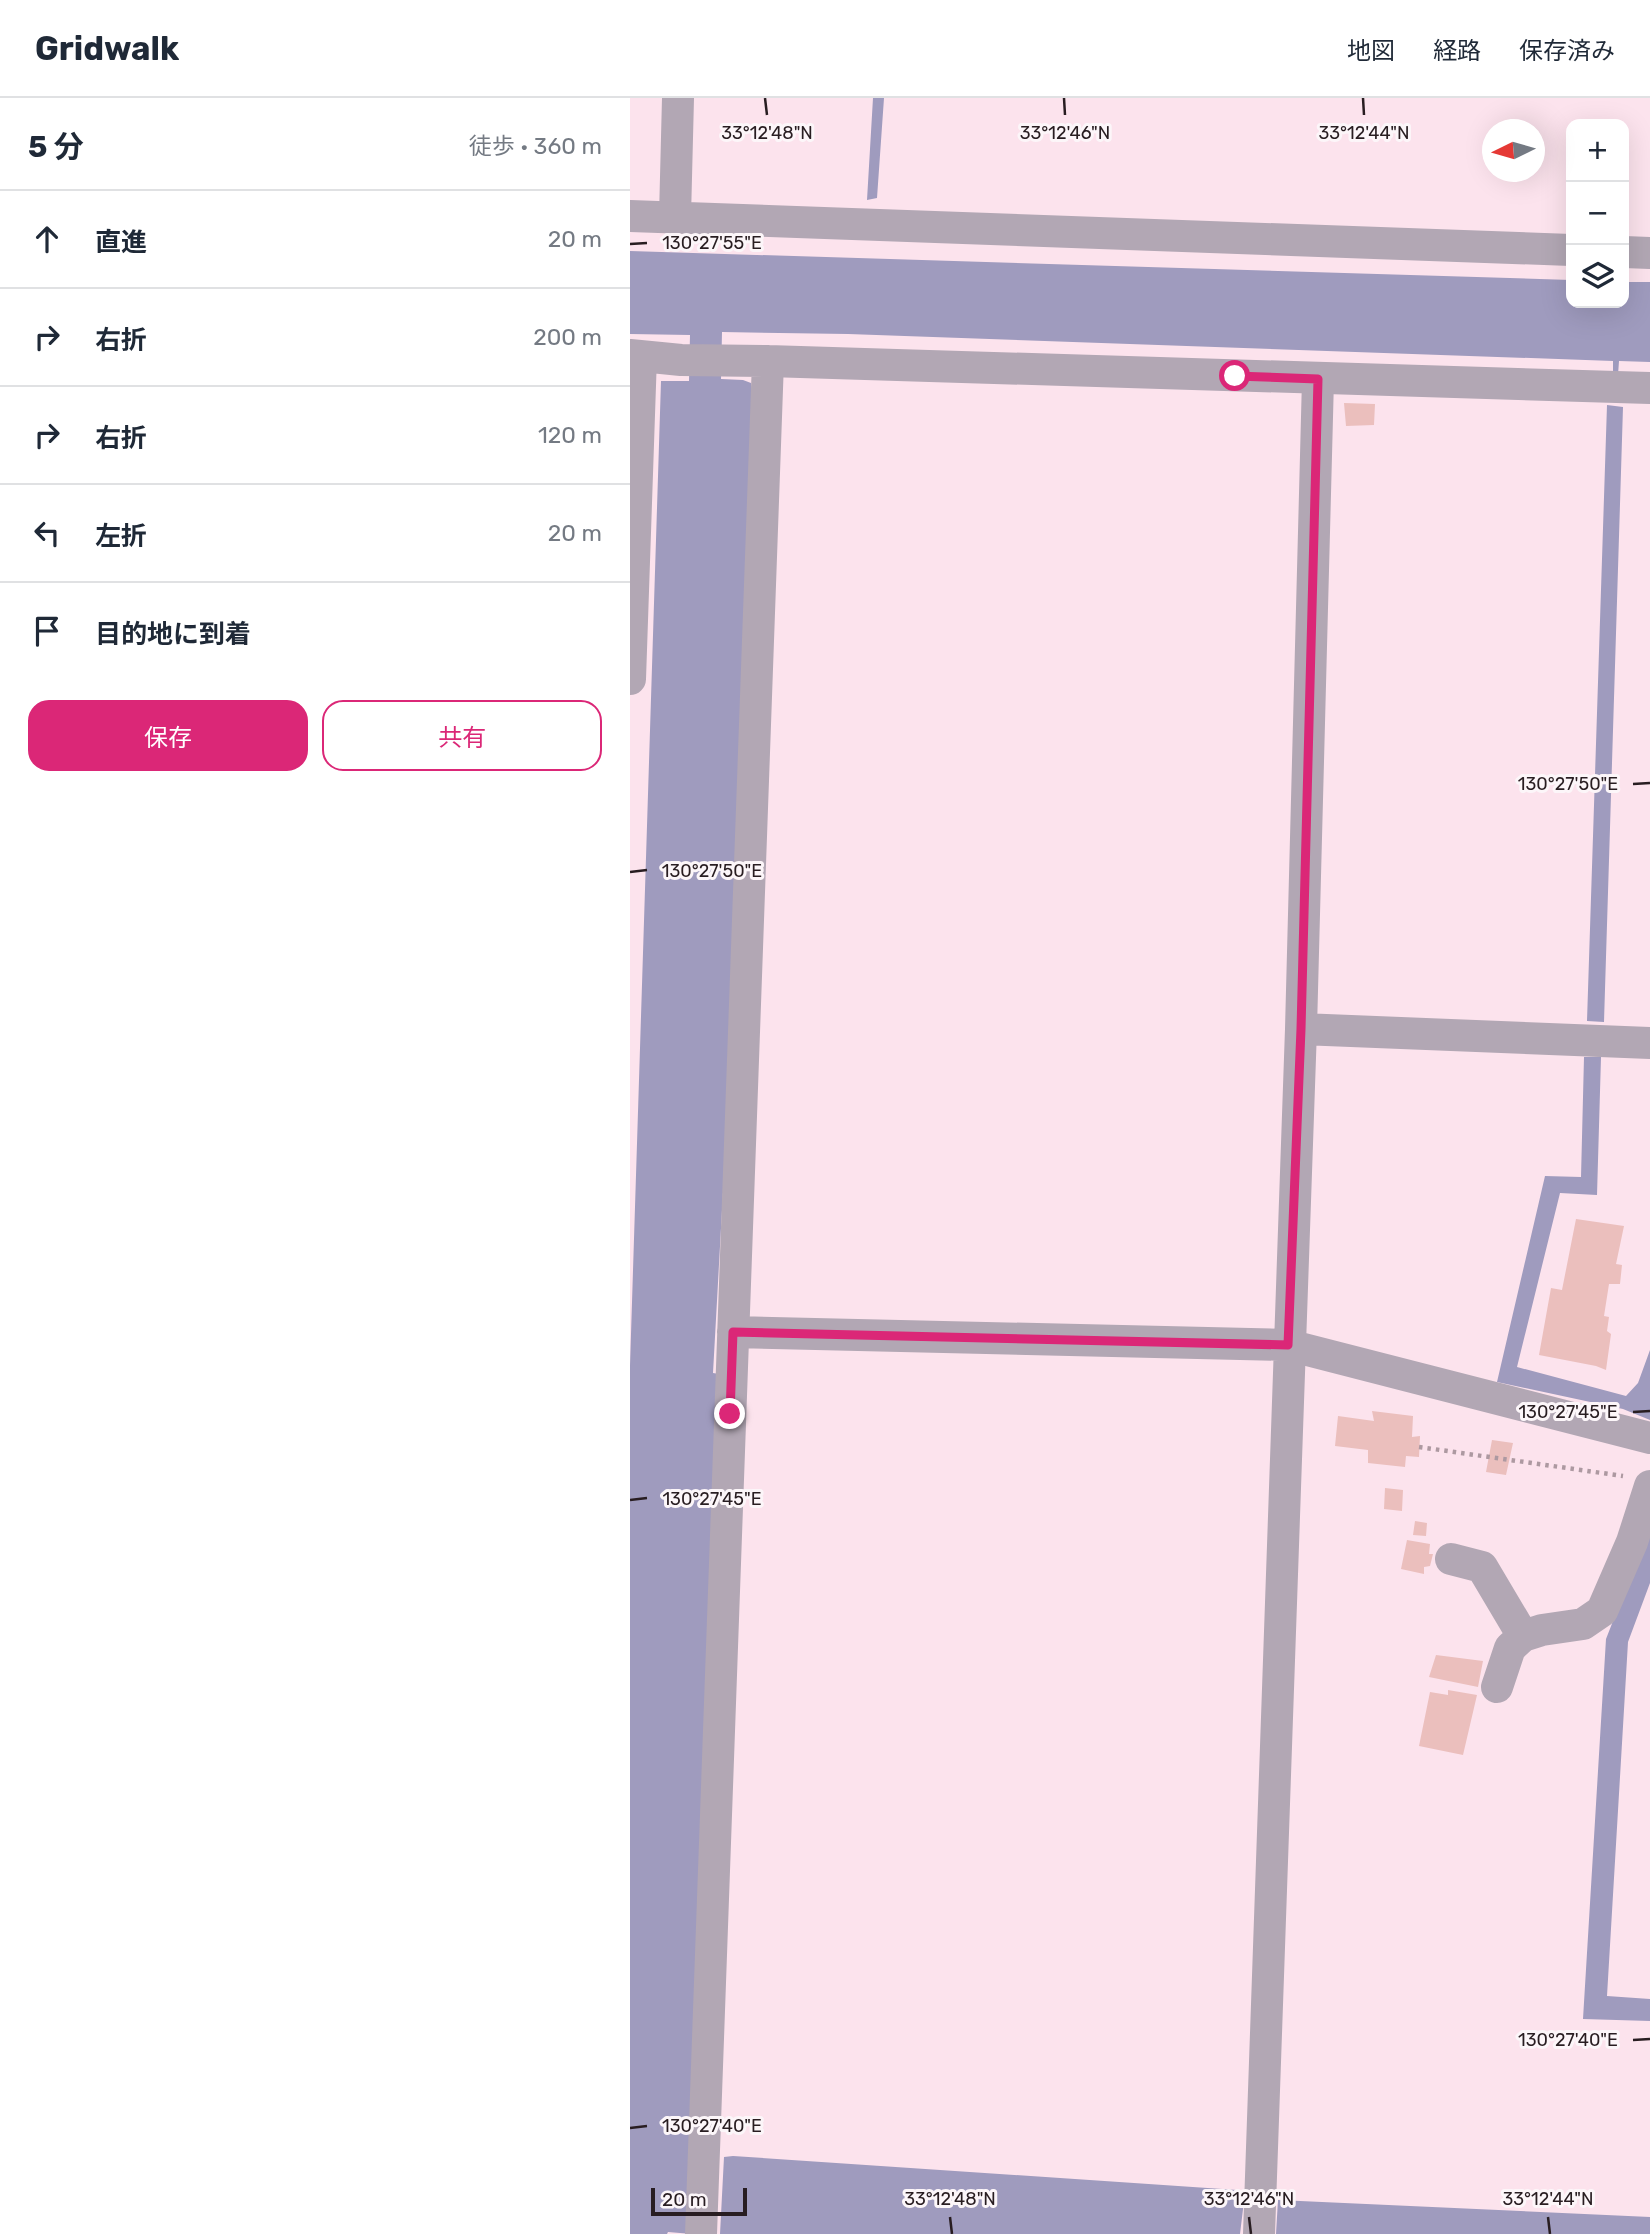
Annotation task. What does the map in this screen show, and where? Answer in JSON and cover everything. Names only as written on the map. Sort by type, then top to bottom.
[{"type":"street","points":[[675,217],[678,98]]},
{"type":"street","points":[[630,216],[1566,250]]},
{"type":"street","points":[[1629,253],[1650,253]]},
{"type":"street","points":[[630,679],[636,355],[681,360],[1650,388]]},
{"type":"street","points":[[701,2234],[768,361]]},
{"type":"street","points":[[1259,2234],[1301,1029],[1318,379]]},
{"type":"street","points":[[1301,1029],[1650,1043]]},
{"type":"street","points":[[733,1332],[1288,1345],[1650,1438]]},
{"type":"street","points":[[1497,1687],[1510,1648],[1523,1636],[1542,1630],[1583,1624],[1602,1611],[1632,1542],[1643,1482]]},
{"type":"street","points":[[1451,1559],[1482,1567],[1523,1636]]},
{"type":"path","points":[[1419,1447],[1643,1482]]},
{"type":"shaded area","points":[[873,98],[884,98],[877,198],[867,200]]},
{"type":"shaded area","points":[[630,251],[1566,280],[1566,308],[1629,308],[1629,282],[1650,282],[1650,362],[1619,361],[1618,375],[1613,375],[1613,361],[722,332],[721,379],[751,383],[753,400],[739,903],[713,1373],[719,1374],[692,2234],[630,2234],[630,1366],[661,381],[689,381],[690,335],[630,334]]},
{"type":"shaded area","points":[[1607,405],[1623,407],[1604,1022],[1587,1021]]},
{"type":"shaded area","points":[[1584,1057],[1601,1057],[1597,1195],[1560,1193],[1517,1367],[1626,1396],[1638,1383],[1650,1350],[1650,1420],[1623,1409],[1497,1382],[1545,1176],[1581,1177]]},
{"type":"shaded area","points":[[1650,1526],[1650,1583],[1628,1642],[1607,1996],[1650,1999],[1650,2021],[1583,2019],[1606,1639]]},
{"type":"shaded area","points":[[724,2157],[1237,2190],[1244,2201],[1240,2234],[720,2234]]},
{"type":"shaded area","points":[[1278,2200],[1650,2217],[1650,2234],[1276,2234]]},
{"type":"building","points":[[1344,403],[1375,404],[1374,425],[1346,426]]},
{"type":"building","points":[[1576,1219],[1624,1226],[1616,1264],[1622,1265],[1620,1284],[1609,1284],[1604,1316],[1609,1317],[1607,1331],[1611,1334],[1606,1370],[1539,1355],[1551,1288],[1562,1290]]},
{"type":"building","points":[[1372,1411],[1413,1416],[1412,1437],[1420,1436],[1419,1457],[1406,1456],[1405,1467],[1368,1463],[1368,1450],[1335,1446],[1338,1416],[1374,1421]]},
{"type":"building","points":[[1492,1440],[1513,1443],[1506,1475],[1486,1472]]},
{"type":"building","points":[[1385,1488],[1403,1490],[1402,1511],[1384,1509]]},
{"type":"building","points":[[1415,1521],[1427,1523],[1426,1536],[1413,1535]]},
{"type":"building","points":[[1407,1540],[1430,1544],[1429,1554],[1433,1554],[1430,1566],[1424,1567],[1424,1574],[1401,1569]]},
{"type":"building","points":[[1436,1655],[1483,1661],[1478,1687],[1429,1677]]},
{"type":"building","points":[[1448,1690],[1477,1695],[1463,1755],[1419,1746],[1430,1692],[1448,1695]]},
{"type":"route","points":[[730,1414],[733,1332],[1288,1345],[1301,1029],[1318,379],[1235,376]]}]
